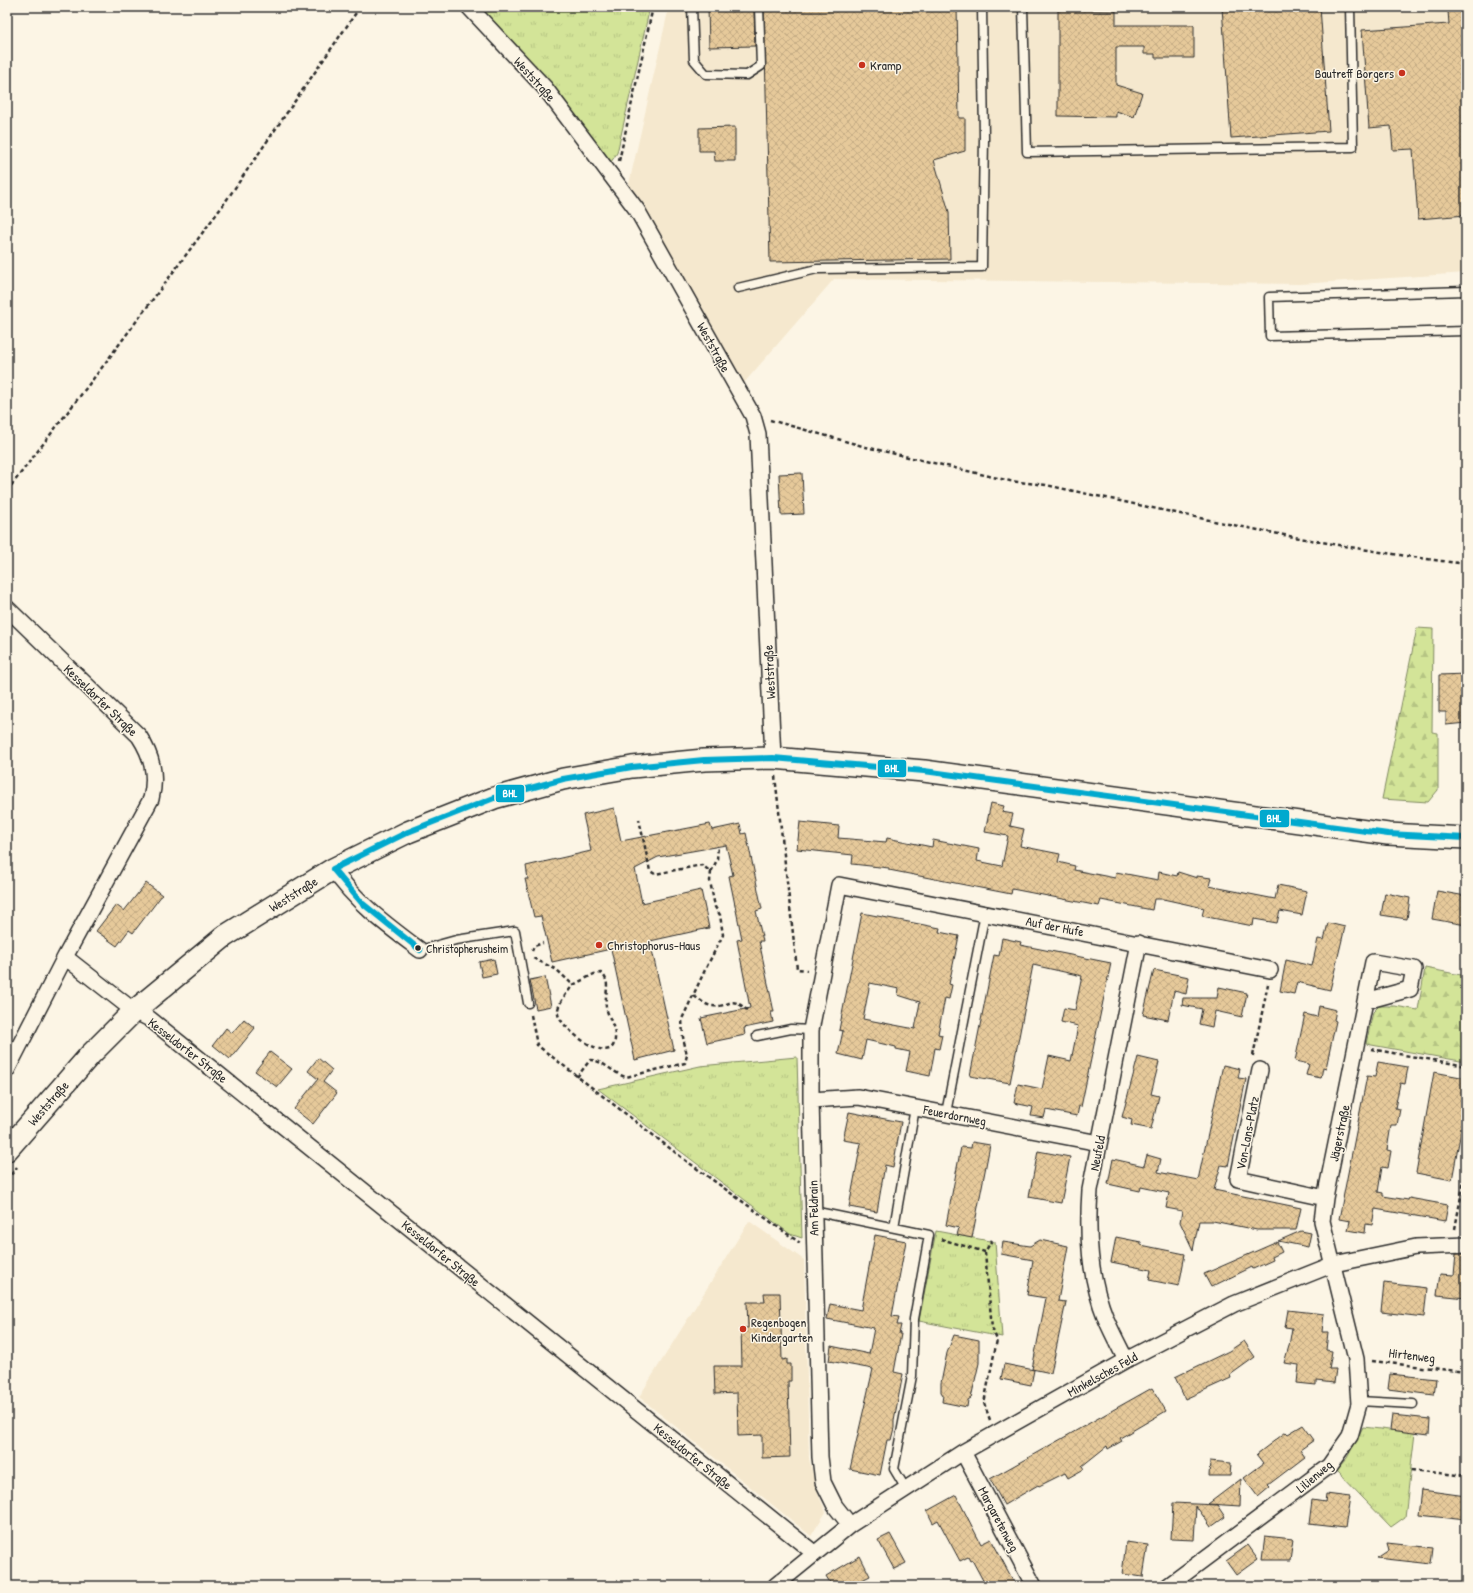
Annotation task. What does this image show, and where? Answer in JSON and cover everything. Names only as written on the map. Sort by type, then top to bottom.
[{"type":"main road","name":"Weststraße","points":[[11,1149],[90,1055],[134,1011],[225,936],[333,869],[408,832],[487,800],[563,780],[632,767],[704,760],[776,769],[924,771],[1388,834],[1466,838]]},
{"type":"street","name":"Weststraße","points":[[469,7],[545,88],[637,210],[753,416],[758,434],[776,769]]},
{"type":"street","name":"Kesseldorfer Straße","points":[[7,608],[139,736],[148,750],[153,768],[154,789],[151,799],[65,957],[7,1070]]},
{"type":"street","points":[[333,869],[344,884],[373,914],[420,950]]},
{"type":"street","name":"Am Feldrain","points":[[839,885],[811,1030],[811,1100],[820,1457],[823,1482],[835,1506],[850,1525]]},
{"type":"street","name":"Auf der Hufe","points":[[839,885],[1270,970]]},
{"type":"street","name":"Neufeld","points":[[1126,1360],[1106,1318],[1092,1271],[1088,1221],[1090,1190],[1139,943]]},
{"type":"street","name":"Kesseldorfer Straße","points":[[65,957],[134,1011],[150,1019],[814,1554]]},
{"type":"street","name":"Jägerstraße","points":[[1334,1264],[1322,1221],[1325,1198],[1366,1001]]},
{"type":"street","name":"Von-Lans-Platz","points":[[1260,1070],[1238,1179],[1325,1198]]},
{"type":"street","name":"Feuerdornweg","points":[[811,1100],[858,1097],[1099,1143]]},
{"type":"street","name":"Minkelsches Feld","points":[[775,1586],[850,1525],[963,1452],[1126,1360],[1234,1304],[1334,1264],[1416,1248],[1459,1246]]},
{"type":"street","name":"Lilienweg","points":[[1168,1586],[1330,1466],[1350,1436],[1359,1401],[1356,1359],[1334,1264]]},
{"type":"street","name":"Margaretenweg","points":[[963,1452],[1034,1586]]},
{"type":"lane","points":[[692,7],[694,60],[706,74],[747,75],[761,66],[759,7]]},
{"type":"lane","points":[[738,288],[817,269],[982,267],[984,138],[982,7]]},
{"type":"lane","points":[[1023,7],[1027,152],[1353,147],[1350,7]]},
{"type":"lane","points":[[1466,291],[1269,297],[1270,336],[1466,331]]},
{"type":"lane","points":[[946,1114],[985,913]]},
{"type":"lane","points":[[420,950],[456,940],[515,931],[528,1003]]},
{"type":"lane","points":[[757,1036],[791,1029],[811,1030]]},
{"type":"lane","points":[[894,1227],[915,1108]]},
{"type":"lane","points":[[813,1211],[929,1235],[914,1319],[912,1376],[894,1469],[906,1489]]},
{"type":"lane","points":[[1359,1401],[1412,1404]]},
{"type":"path","points":[[7,491],[221,208],[360,7]]},
{"type":"path","points":[[612,176],[621,157],[653,7]]},
{"type":"path","points":[[753,416],[866,447],[1010,481],[1046,485],[1328,545],[1395,556],[1466,564]]},
{"type":"path","points":[[776,769],[797,969],[821,972]]},
{"type":"path","points":[[639,819],[650,871],[655,874],[702,865],[711,872]]},
{"type":"path","points":[[577,1077],[590,1060],[595,1060],[620,1076],[626,1078],[685,1063],[687,1055],[682,1037],[682,1019],[694,996],[704,970],[723,935],[720,915],[715,907],[710,881],[711,872],[717,860],[718,846]]},
{"type":"path","points":[[543,943],[534,946],[531,950],[532,957],[536,961],[558,970],[573,985]]},
{"type":"path","points":[[1260,1070],[1252,1062],[1270,970]]},
{"type":"path","points":[[601,973],[605,976],[608,983],[605,1002],[616,1034],[613,1047],[602,1051],[595,1048],[563,1025],[558,1014],[558,1008],[573,985],[594,974],[601,973]]},
{"type":"path","points":[[694,996],[709,1006],[715,1007],[732,1001],[740,1004],[747,1010]]},
{"type":"path","points":[[528,1003],[537,1045],[577,1077],[797,1243],[814,1246]]},
{"type":"path","points":[[1357,1046],[1466,1066]]},
{"type":"path","points":[[7,1180],[11,1149]]},
{"type":"path","points":[[1459,1246],[1466,1169]]},
{"type":"path","points":[[929,1235],[985,1252]]},
{"type":"path","points":[[992,1240],[985,1252],[992,1328],[997,1340],[984,1403],[986,1412],[996,1433]]},
{"type":"path","name":"Hirtenweg","points":[[1356,1359],[1466,1372]]},
{"type":"path","points":[[1411,1470],[1466,1476]]},
{"type":"shaded area","points":[[669,7],[1466,7],[1466,273],[1300,284],[834,279],[744,383],[629,184]]},
{"type":"shaded area","name":"Regenbogen Kindergarten","points":[[749,1221],[804,1260],[809,1459],[819,1496],[826,1512],[811,1536],[639,1397]]},
{"type":"green space","points":[[480,7],[650,7],[617,153],[611,162]]},
{"type":"green space","points":[[1417,628],[1433,629],[1432,732],[1438,733],[1438,790],[1428,802],[1382,799]]},
{"type":"green space","points":[[1425,968],[1466,976],[1466,1062],[1366,1044],[1373,1012],[1379,1006],[1395,1006],[1418,1010]]},
{"type":"green space","points":[[797,1057],[802,1238],[790,1234],[598,1089],[700,1066]]},
{"type":"green space","points":[[936,1231],[995,1242],[1002,1337],[919,1321]]},
{"type":"green space","points":[[1363,1427],[1415,1433],[1405,1517],[1391,1527],[1336,1470],[1347,1458]]},
{"type":"building","points":[[708,7],[754,7],[755,46],[709,47]]},
{"type":"building","points":[[764,7],[957,7],[959,118],[965,118],[965,151],[934,160],[949,212],[950,259],[770,262]]},
{"type":"building","points":[[1222,7],[1320,7],[1329,131],[1231,138]]},
{"type":"building","points":[[1466,9],[1466,215],[1418,219],[1413,149],[1393,150],[1391,126],[1369,128],[1362,30],[1449,24],[1448,11]]},
{"type":"building","points":[[1058,10],[1116,11],[1116,25],[1194,25],[1194,58],[1155,58],[1155,54],[1144,54],[1144,47],[1116,47],[1116,85],[1142,93],[1134,117],[1116,111],[1116,117],[1058,116]]},
{"type":"building","points":[[735,127],[735,161],[715,161],[714,151],[699,151],[699,128]]},
{"type":"building","points":[[802,473],[804,514],[781,515],[779,474]]},
{"type":"building","points":[[1466,674],[1466,723],[1446,725],[1446,712],[1439,712],[1439,675]]},
{"type":"building","points":[[991,803],[1004,806],[1002,812],[1013,814],[1010,826],[1024,829],[1020,846],[1060,854],[1058,862],[1075,866],[1074,870],[1115,878],[1116,872],[1158,880],[1159,872],[1177,876],[1178,872],[1197,878],[1197,876],[1211,878],[1209,886],[1275,899],[1278,885],[1307,891],[1302,915],[1280,911],[1277,923],[1254,919],[1253,926],[1202,916],[1204,908],[1163,899],[1154,899],[1152,910],[1101,900],[1099,906],[1012,889],[1011,894],[889,870],[889,868],[852,864],[853,855],[797,849],[800,822],[839,826],[838,838],[886,842],[887,838],[932,847],[933,840],[979,849],[977,861],[1002,866],[1008,836],[985,832]]},
{"type":"building","name":"Christophorus-Haus","points":[[614,808],[621,841],[710,824],[712,830],[740,824],[742,834],[746,833],[762,909],[756,911],[763,941],[759,941],[774,1012],[771,1012],[773,1022],[744,1028],[745,1035],[707,1043],[701,1018],[750,1008],[737,940],[742,939],[729,876],[733,875],[726,845],[658,857],[635,869],[642,903],[701,890],[709,928],[650,941],[674,1050],[635,1060],[611,949],[552,962],[541,916],[534,917],[525,879],[528,879],[526,866],[591,851],[583,815]]},
{"type":"building","points":[[146,883],[162,895],[133,933],[129,930],[117,946],[96,931],[116,905],[124,911]]},
{"type":"building","points":[[1437,891],[1466,896],[1466,925],[1432,919]]},
{"type":"building","points":[[1385,893],[1410,898],[1407,919],[1381,915]]},
{"type":"building","points":[[862,913],[940,928],[939,932],[959,936],[949,984],[952,985],[949,999],[945,998],[938,1034],[942,1035],[939,1049],[935,1048],[930,1076],[906,1071],[910,1052],[896,1049],[896,1047],[866,1040],[862,1060],[838,1054],[843,1031],[839,1030]],"holes":[[[870,983],[899,989],[898,995],[920,1002],[915,1029],[863,1019]]]},
{"type":"building","points":[[1328,923],[1345,927],[1330,990],[1297,982],[1294,994],[1280,991],[1286,960],[1312,966],[1318,939],[1324,940]]},
{"type":"building","points":[[1002,938],[1021,942],[1020,945],[1111,963],[1081,1107],[1079,1106],[1077,1116],[1046,1110],[1044,1118],[1031,1116],[1033,1107],[1014,1103],[1018,1084],[1042,1089],[1049,1056],[1071,1061],[1078,1026],[1061,1022],[1064,1008],[1075,1010],[1082,976],[1033,965],[1010,1083],[970,1076],[994,955],[999,956]]},
{"type":"building","points":[[494,959],[497,974],[482,977],[479,962]]},
{"type":"building","points":[[1154,970],[1189,977],[1186,994],[1174,991],[1168,1020],[1143,1015]]},
{"type":"building","points":[[545,977],[551,1006],[536,1009],[530,980]]},
{"type":"building","points":[[1219,987],[1247,993],[1242,1017],[1215,1011],[1212,1027],[1199,1024],[1202,1009],[1182,1005],[1183,998],[1217,998]]},
{"type":"building","points":[[1319,1006],[1336,1010],[1334,1020],[1336,1021],[1326,1068],[1323,1067],[1321,1078],[1306,1075],[1309,1064],[1295,1061],[1305,1014],[1317,1017]]},
{"type":"building","points":[[244,1019],[255,1028],[230,1059],[213,1045],[226,1028],[232,1033]]},
{"type":"building","points":[[270,1052],[292,1069],[277,1087],[255,1071]]},
{"type":"building","points":[[1138,1057],[1159,1062],[1151,1094],[1159,1096],[1151,1129],[1131,1125],[1132,1120],[1122,1117]]},
{"type":"building","points":[[318,1058],[332,1070],[323,1082],[337,1093],[313,1124],[294,1109],[318,1079],[308,1071]]},
{"type":"building","points":[[1378,1062],[1408,1067],[1405,1084],[1400,1083],[1395,1108],[1400,1109],[1397,1125],[1391,1125],[1387,1150],[1391,1151],[1388,1168],[1382,1167],[1378,1192],[1383,1193],[1383,1196],[1408,1200],[1409,1198],[1448,1205],[1445,1221],[1375,1209],[1372,1225],[1366,1224],[1365,1233],[1348,1230],[1350,1221],[1339,1219],[1367,1076],[1375,1077]]},
{"type":"building","points":[[1223,1065],[1240,1069],[1238,1078],[1246,1079],[1228,1166],[1221,1165],[1214,1190],[1301,1208],[1296,1230],[1257,1230],[1213,1221],[1199,1221],[1193,1250],[1180,1222],[1182,1211],[1166,1208],[1169,1193],[1141,1187],[1140,1191],[1108,1184],[1113,1159],[1144,1166],[1147,1155],[1161,1159],[1158,1172],[1198,1180]]},
{"type":"building","points":[[1434,1072],[1466,1078],[1466,1104],[1452,1180],[1416,1173]]},
{"type":"building","points":[[849,1112],[901,1122],[893,1167],[885,1165],[877,1212],[849,1207],[861,1143],[843,1140]]},
{"type":"building","points":[[972,1142],[990,1145],[972,1238],[957,1235],[959,1228],[946,1225],[961,1147],[971,1148]]},
{"type":"building","points":[[1038,1151],[1070,1157],[1061,1203],[1029,1197]]},
{"type":"building","points":[[1301,1231],[1311,1233],[1308,1247],[1278,1241]]},
{"type":"building","points":[[875,1235],[906,1241],[892,1316],[899,1317],[897,1325],[901,1325],[899,1334],[901,1334],[894,1372],[903,1374],[894,1420],[894,1428],[891,1440],[887,1440],[880,1475],[850,1469],[873,1369],[829,1361],[831,1346],[869,1354],[874,1328],[827,1319],[830,1304],[861,1310]]},
{"type":"building","points":[[1116,1237],[1141,1242],[1141,1245],[1185,1254],[1179,1286],[1149,1280],[1151,1270],[1111,1262]]},
{"type":"building","points":[[1040,1240],[1068,1246],[1058,1301],[1066,1302],[1051,1373],[1032,1369],[1046,1298],[1027,1295],[1033,1260],[1001,1254],[1003,1242],[1030,1246]]},
{"type":"building","points":[[1277,1242],[1282,1252],[1272,1257],[1273,1260],[1253,1269],[1252,1267],[1211,1287],[1204,1274]]},
{"type":"building","points":[[1456,1254],[1466,1254],[1466,1298],[1437,1295],[1440,1274],[1454,1275]]},
{"type":"building","points":[[1384,1283],[1427,1288],[1424,1317],[1381,1312]]},
{"type":"building","points":[[764,1293],[780,1293],[782,1360],[787,1359],[787,1364],[791,1364],[791,1381],[788,1381],[790,1457],[762,1458],[762,1435],[738,1436],[737,1393],[715,1394],[714,1366],[742,1366],[741,1328],[748,1328],[747,1302],[765,1302]]},
{"type":"building","points":[[1288,1310],[1324,1314],[1322,1332],[1328,1332],[1326,1350],[1332,1351],[1329,1369],[1336,1369],[1334,1383],[1316,1381],[1316,1385],[1297,1383],[1299,1365],[1284,1363],[1292,1328],[1285,1327]]},
{"type":"building","points":[[954,1335],[979,1340],[979,1363],[971,1398],[968,1400],[967,1407],[942,1402],[943,1395],[941,1392],[941,1383],[947,1353]]},
{"type":"building","points":[[1244,1341],[1255,1357],[1230,1375],[1231,1378],[1185,1399],[1175,1377],[1229,1351]]},
{"type":"building","points":[[1004,1364],[1034,1370],[1031,1385],[1001,1379]]},
{"type":"building","points":[[1390,1374],[1436,1379],[1434,1395],[1388,1389]]},
{"type":"building","points":[[1152,1388],[1166,1411],[1120,1438],[1122,1441],[1108,1449],[1107,1446],[1082,1466],[1084,1469],[1068,1478],[1065,1473],[1039,1486],[1038,1485],[1004,1505],[990,1479]]},
{"type":"building","points":[[1392,1415],[1430,1419],[1429,1435],[1390,1430]]},
{"type":"building","points":[[1303,1425],[1314,1440],[1300,1450],[1305,1457],[1268,1485],[1270,1487],[1258,1497],[1244,1478],[1264,1463],[1257,1454],[1286,1432],[1288,1434]]},
{"type":"building","points":[[1210,1461],[1231,1463],[1230,1476],[1209,1476]]},
{"type":"building","points":[[1241,1479],[1240,1506],[1208,1504]]},
{"type":"building","points":[[1422,1490],[1466,1496],[1466,1520],[1419,1515]]},
{"type":"building","points":[[1326,1494],[1350,1497],[1345,1528],[1309,1524],[1312,1500],[1325,1502]]},
{"type":"building","points":[[956,1495],[981,1544],[991,1539],[1016,1586],[986,1586],[972,1560],[970,1561],[968,1557],[960,1561],[938,1520],[933,1523],[927,1511]]},
{"type":"building","points":[[1173,1503],[1217,1505],[1225,1517],[1211,1527],[1196,1506],[1194,1540],[1171,1539]]},
{"type":"building","points":[[890,1534],[906,1563],[894,1569],[878,1540]]},
{"type":"building","points":[[1265,1536],[1293,1539],[1290,1560],[1262,1560]]},
{"type":"building","points":[[1126,1542],[1148,1545],[1143,1577],[1122,1574]]},
{"type":"building","points":[[1387,1543],[1434,1548],[1432,1564],[1377,1558],[1389,1550]]},
{"type":"building","points":[[1248,1545],[1258,1559],[1236,1575],[1226,1561]]},
{"type":"building","points":[[860,1556],[870,1576],[860,1581],[863,1586],[832,1586],[826,1576]]},
{"type":"transit line","name":"BHL","points":[[333,869],[408,832],[494,798],[563,779],[632,767],[704,760],[773,758],[924,771],[1388,834],[1466,838]]},
{"type":"transit line","name":"BHL","points":[[333,869],[362,903],[420,950]]},
{"type":"place","name":"Kramp","points":[[862,65]]},
{"type":"place","name":"Bautreff Borgers","points":[[1402,73]]},
{"type":"place","name":"Christophorus-Haus","points":[[599,945]]},
{"type":"place","name":"Christopherusheim","points":[[418,948]]},
{"type":"place","name":"Regenbogen Kindergarten","points":[[743,1329]]}]
